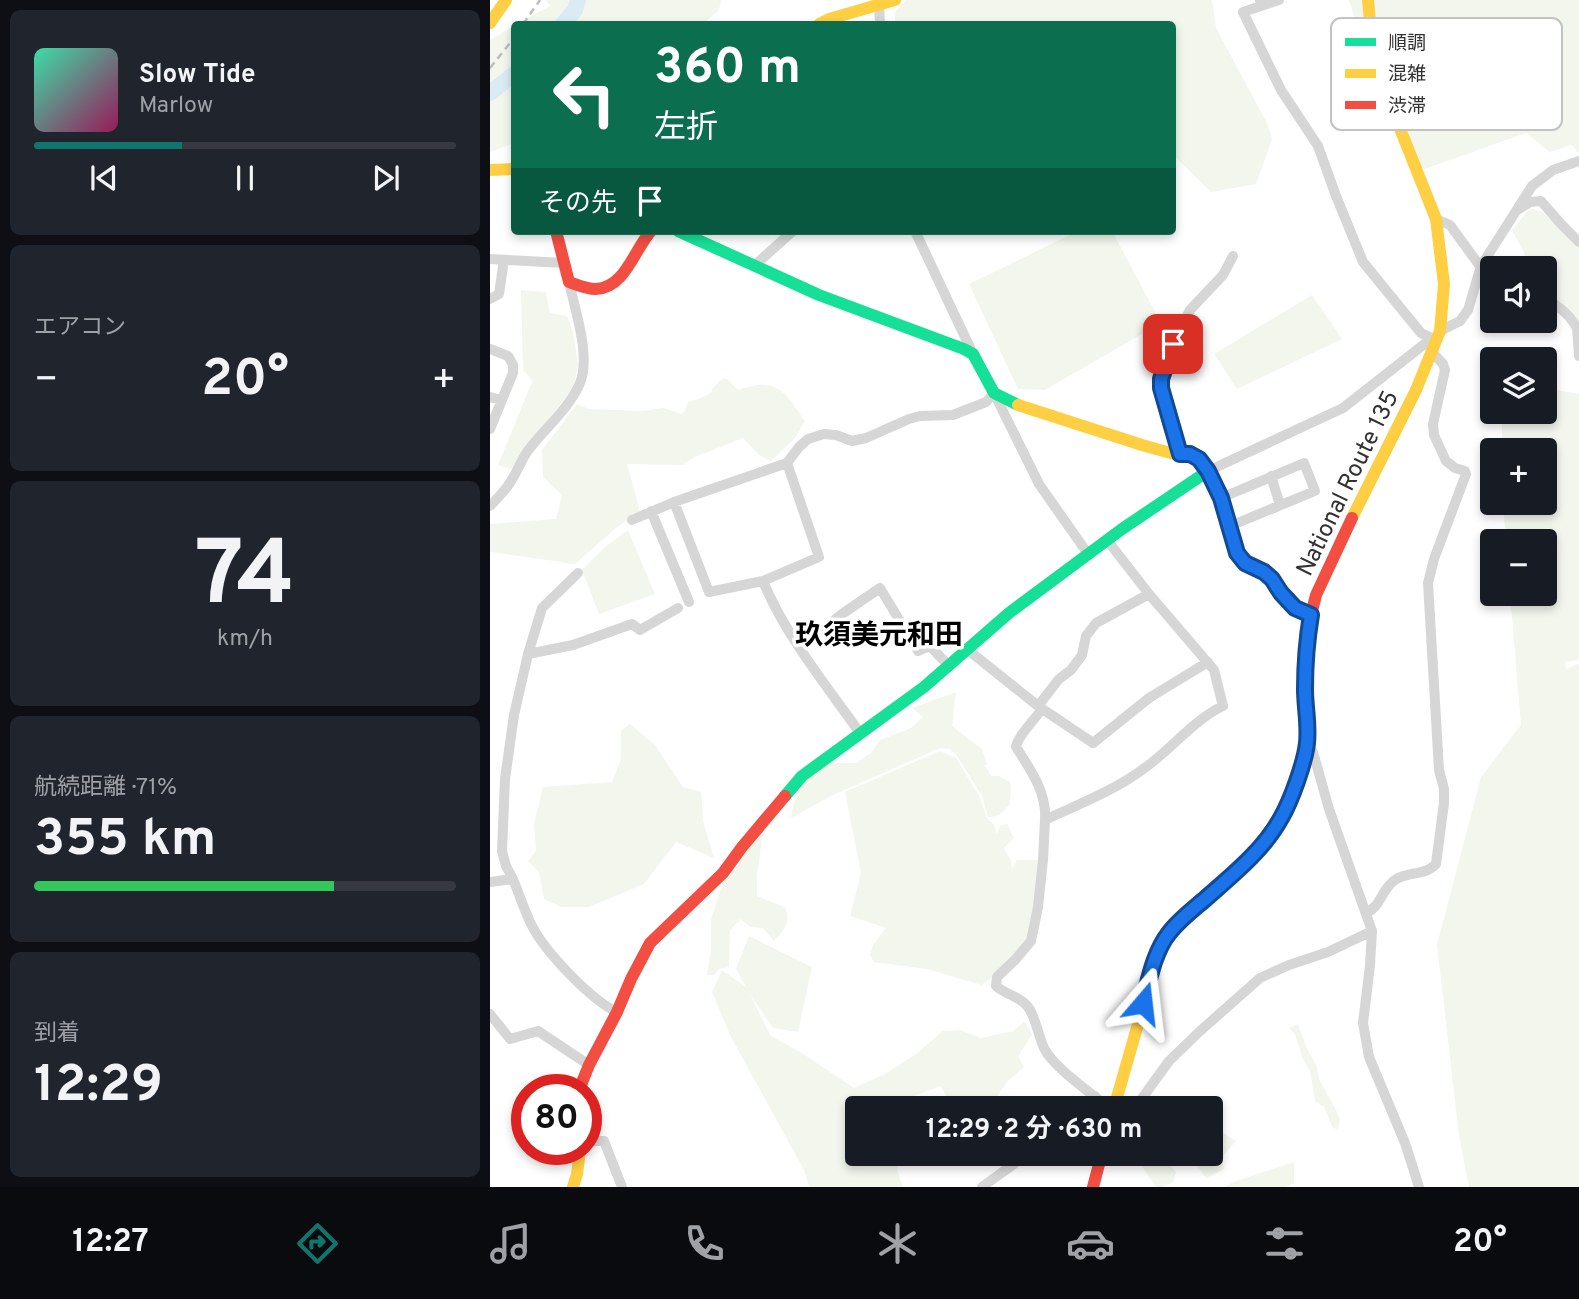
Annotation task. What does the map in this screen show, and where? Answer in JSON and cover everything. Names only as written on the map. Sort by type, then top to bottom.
[{"type":"main road","points":[[490,23],[506,0]]},
{"type":"main road","points":[[825,21],[894,0]]},
{"type":"main road","name":"National Route 135","points":[[1368,0],[1368,18]]},
{"type":"main road","name":"National Route 135","points":[[1117,1096],[1160,947],[1182,918],[1234,873],[1266,840],[1290,800],[1307,745],[1307,643],[1316,595],[1416,390],[1436,341],[1444,284],[1436,219],[1401,130]]},
{"type":"main road","points":[[490,170],[511,170]]},
{"type":"main road","points":[[557,235],[569,282],[594,289],[609,287],[622,275],[646,235]]},
{"type":"main road","points":[[687,235],[830,299],[973,354],[994,393],[1013,403],[1142,445],[1174,454],[1190,454],[1199,459],[1221,498],[1237,553],[1245,563],[1272,579],[1295,608],[1311,615]]},
{"type":"main road","points":[[585,1074],[650,943],[723,873],[742,846],[802,776],[924,687],[1009,612],[1208,471]]},
{"type":"main road","points":[[573,1187],[578,1165]]},
{"type":"main road","points":[[1093,1187],[1099,1166]]},
{"type":"street","points":[[1279,0],[1261,3],[1243,12],[1281,90],[1318,146],[1363,262],[1421,333],[1436,341],[1445,370],[1433,424],[1434,435],[1447,461],[1466,474],[1434,559],[1429,583],[1439,770],[1444,789],[1436,864],[1430,870],[1394,880],[1374,910],[1366,913]]},
{"type":"street","points":[[879,4],[880,21]]},
{"type":"street","points":[[1487,256],[1532,186],[1553,170],[1579,161]]},
{"type":"street","points":[[1514,213],[1530,202],[1541,201],[1579,242]]},
{"type":"street","points":[[1436,219],[1450,225],[1480,265]]},
{"type":"street","points":[[754,266],[789,235]]},
{"type":"street","points":[[917,235],[973,354]]},
{"type":"street","points":[[1180,454],[1161,388],[1161,379],[1173,344],[1190,310],[1223,275],[1233,256]]},
{"type":"street","points":[[490,259],[564,263]]},
{"type":"street","points":[[490,299],[499,294],[504,260]]},
{"type":"street","points":[[1208,471],[1343,408],[1427,342],[1436,341],[1460,321],[1468,310],[1480,269]]},
{"type":"street","points":[[490,506],[502,494],[526,454],[580,385],[584,353],[569,282]]},
{"type":"street","points":[[1557,305],[1569,315],[1577,328],[1579,356]]},
{"type":"street","points":[[490,349],[508,356],[513,365],[513,373],[490,429]]},
{"type":"street","points":[[632,520],[674,502],[787,463],[808,439],[824,434],[852,441],[866,438],[920,416],[953,415],[986,402],[994,393],[1039,484],[1088,554]]},
{"type":"street","points":[[490,397],[502,401]]},
{"type":"street","points":[[674,502],[709,592],[763,581],[819,557],[787,463]]},
{"type":"street","points":[[1221,498],[1304,463],[1315,491],[1230,526]]},
{"type":"street","points":[[1271,476],[1280,505]]},
{"type":"street","points":[[490,489],[502,494]]},
{"type":"street","points":[[652,511],[689,602]]},
{"type":"street","points":[[1045,820],[1123,783],[1148,766],[1202,719],[1223,706],[1214,670],[1107,540]]},
{"type":"street","points":[[578,573],[542,608],[527,654],[514,715],[505,779],[502,851],[532,925],[547,948],[589,993],[617,1012]]},
{"type":"street","points":[[763,581],[772,604],[800,648],[860,733]]},
{"type":"street","points":[[800,648],[880,588],[918,651],[930,646],[949,666]]},
{"type":"street","points":[[1095,1096],[1051,1060],[1044,1049],[1029,1007],[1016,996],[1003,992],[996,986],[997,976],[1031,941],[1043,860],[1045,811],[1041,792],[1034,775],[1016,747],[1016,741],[1033,722],[1059,679],[1071,670],[1082,655],[1086,636],[1096,623],[1149,594]]},
{"type":"street","points":[[527,654],[573,645],[632,624],[640,630],[678,607]]},
{"type":"street","points":[[968,650],[1040,708],[1093,743],[1149,698],[1208,662]]},
{"type":"street","points":[[1307,745],[1313,752],[1329,809],[1372,931],[1363,1023],[1369,1057],[1405,1143],[1419,1187]]},
{"type":"street","points":[[490,882],[513,879]]},
{"type":"street","points":[[1142,1096],[1169,1061],[1260,978],[1328,952],[1372,931]]},
{"type":"street","points":[[490,1014],[509,1039],[538,1031],[589,1065]]},
{"type":"street","points":[[602,1140],[622,1187]]},
{"type":"street","points":[[982,1187],[1011,1166]]},
{"type":"shaded area","points":[[546,0],[721,0],[719,10],[706,21],[522,21],[550,6]]},
{"type":"shaded area","points":[[906,0],[1212,0],[1216,28],[1267,123],[1272,139],[1256,184],[1211,192],[1176,158],[1176,21],[895,21],[895,12]]},
{"type":"shaded area","points":[[1349,0],[1579,0],[1579,154],[1572,145],[1550,152],[1526,133],[1422,170],[1407,130],[1562,130],[1562,18],[1355,18]]},
{"type":"shaded area","points":[[511,28],[511,144],[490,152],[490,40]]},
{"type":"shaded area","points":[[1530,208],[1544,213],[1579,247],[1579,334],[1575,325],[1557,309],[1557,256],[1526,256],[1512,230]]},
{"type":"shaded area","points":[[1070,235],[1114,235],[1161,323],[1045,390],[1018,389],[969,284]]},
{"type":"shaded area","points":[[521,290],[546,292],[550,313],[567,316],[573,332],[578,364],[573,389],[522,451],[512,469],[498,465],[532,382],[523,370]]},
{"type":"shaded area","points":[[1312,295],[1342,339],[1237,389],[1214,354]]},
{"type":"shaded area","points":[[723,378],[738,390],[762,385],[778,389],[785,394],[805,421],[795,438],[771,461],[759,455],[743,438],[682,465],[627,464],[640,511],[575,564],[490,552],[490,524],[556,519],[562,495],[543,477],[542,450],[577,404],[589,409],[640,411],[664,408],[681,414],[688,402],[712,392]]},
{"type":"shaded area","points":[[1557,390],[1579,394],[1579,660],[1565,662],[1566,669],[1579,664],[1579,1187],[1469,1187],[1459,1135],[1437,945],[1481,777],[1521,725],[1511,606],[1557,606],[1557,529],[1505,529],[1504,515],[1557,515],[1557,438],[1502,438],[1502,424],[1557,424]]},
{"type":"shaded area","points":[[628,530],[655,594],[599,614],[582,570],[605,547]]},
{"type":"shaded area","points":[[956,692],[952,726],[982,749],[987,764],[985,766],[991,776],[999,776],[1010,782],[1010,804],[1000,814],[988,817],[982,796],[956,754],[949,749],[940,748],[833,795],[791,818],[803,778],[834,763],[856,763],[871,753],[880,740],[911,728],[923,717],[912,708]]},
{"type":"shaded area","points":[[630,724],[655,745],[683,787],[701,792],[703,821],[714,858],[676,842],[644,884],[589,907],[561,907],[544,899],[539,872],[528,861],[536,851],[534,824],[543,787],[612,782],[621,759],[621,731]]},
{"type":"shaded area","points":[[940,751],[956,758],[979,796],[987,818],[994,825],[997,834],[1000,826],[1007,824],[1014,838],[1004,848],[1012,869],[1017,860],[1043,860],[1036,921],[1015,960],[982,985],[927,969],[874,962],[870,955],[873,945],[886,928],[850,916],[861,873],[845,792]]},
{"type":"shaded area","points":[[763,831],[757,896],[785,907],[786,926],[774,941],[763,928],[750,927],[741,919],[730,930],[729,967],[719,969],[714,975],[707,975],[711,950],[711,920],[725,875]]},
{"type":"shaded area","points":[[749,936],[812,967],[798,1032],[773,1028],[750,994],[770,1035],[854,1088],[885,1074],[916,1054],[943,1031],[960,1030],[981,1038],[1013,1031],[1025,1021],[1032,1035],[1018,1056],[1024,1067],[1009,1080],[997,1096],[946,1096],[941,1086],[913,1096],[845,1096],[845,1166],[898,1166],[903,1187],[809,1187],[804,1170],[730,1035],[712,992],[722,970],[747,988],[736,969]]},
{"type":"shaded area","points":[[1298,1024],[1317,1067],[1319,1079],[1340,1119],[1338,1129],[1333,1128],[1324,1107],[1315,1101],[1310,1071],[1302,1057],[1295,1034],[1289,1028]]},
{"type":"shaded area","points":[[1223,1132],[1236,1141],[1223,1156]]},
{"type":"shaded area","points":[[1294,1162],[1294,1183],[1286,1187],[1225,1187]]},
{"type":"shaded area","points":[[1223,1163],[1224,1169],[1206,1178],[1197,1166],[1223,1166]]},
{"type":"shaded area","points":[[1142,1166],[1170,1166],[1176,1172],[1173,1182],[1156,1187]]},
{"type":"waterway","points":[[566,21],[575,10],[578,0]]},
{"type":"waterway","points":[[490,93],[511,76]]},
{"type":"railway","points":[[525,21],[540,0]]},
{"type":"railway","points":[[490,68],[511,42]]},
{"type":"traffic: fast","points":[[687,235],[819,295],[964,349],[973,354],[994,393],[1018,405]]},
{"type":"traffic: fast","points":[[785,796],[802,776],[924,687],[1009,613],[1122,529],[1208,471]]},
{"type":"traffic: slow","points":[[490,23],[506,0]]},
{"type":"traffic: slow","points":[[825,21],[895,0]]},
{"type":"traffic: slow","points":[[1368,0],[1370,18]]},
{"type":"traffic: slow","points":[[1352,518],[1416,390],[1440,331],[1444,284],[1436,219],[1401,130]]},
{"type":"traffic: slow","points":[[490,170],[511,169]]},
{"type":"traffic: slow","points":[[1018,405],[1142,445],[1174,454],[1190,454],[1199,459],[1221,498],[1236,553],[1245,563],[1272,579],[1295,608],[1311,615]]},
{"type":"traffic: slow","points":[[1117,1096],[1160,947],[1184,918],[1263,843]]},
{"type":"traffic: slow","points":[[573,1187],[578,1165]]},
{"type":"traffic: jam","points":[[557,235],[569,282],[596,289],[606,287],[622,275],[648,235]]},
{"type":"traffic: jam","points":[[1263,843],[1290,800],[1307,745],[1305,691],[1311,615],[1316,595],[1352,518]]},
{"type":"traffic: jam","points":[[585,1074],[650,943],[723,873],[785,796]]},
{"type":"traffic: jam","points":[[1093,1187],[1099,1166]]},
{"type":"district","name":"玖須美元和田","points":[[879,634]]},
{"type":"route","points":[[1143,1003],[1160,947],[1168,934],[1182,918],[1234,873],[1266,840],[1279,821],[1290,800],[1307,745],[1305,691],[1311,615],[1295,608],[1264,572],[1245,563],[1237,553],[1221,498],[1208,471],[1199,459],[1190,454],[1180,454],[1161,388],[1161,379],[1173,344]]}]
